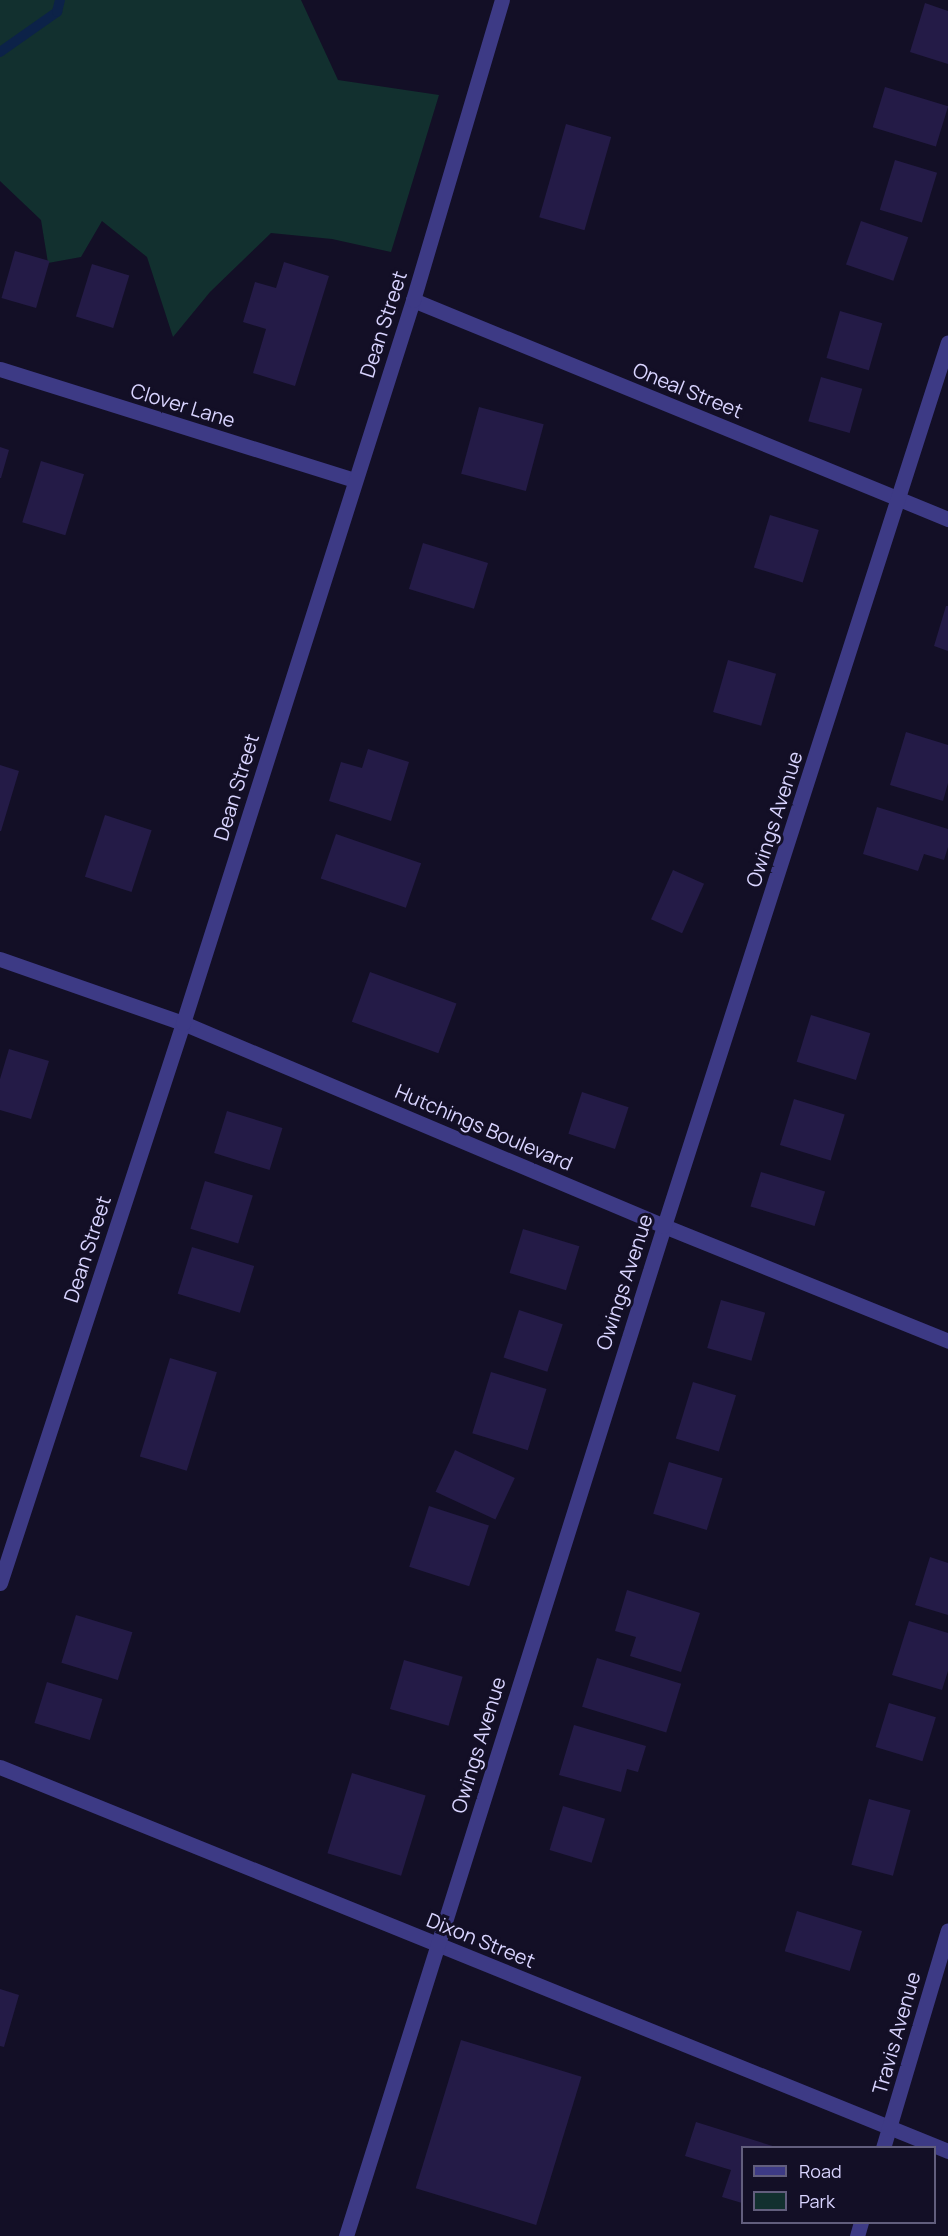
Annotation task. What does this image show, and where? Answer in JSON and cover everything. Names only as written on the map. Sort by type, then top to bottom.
[{"type":"street","name":"Dean Street","points":[[0,1583],[183,1023],[413,300],[502,0]]},
{"type":"street","name":"Oneal Street","points":[[413,300],[948,519]]},
{"type":"street","name":"Owings Avenue","points":[[346,2236],[664,1226],[900,498],[948,342]]},
{"type":"street","name":"Clover Lane","points":[[0,369],[354,480]]},
{"type":"street","name":"Hutchings Boulevard","points":[[0,959],[183,1023],[664,1226],[948,1341]]},
{"type":"street","name":"Dixon Street","points":[[0,1767],[936,2146]]},
{"type":"street","name":"Travis Avenue","points":[[885,2146],[948,1930]]},
{"type":"green space","points":[[0,0],[301,0],[338,80],[439,95],[391,252],[332,239],[271,233],[210,292],[173,337],[147,257],[102,221],[81,257],[48,263],[41,220],[0,181]]},
{"type":"building","points":[[925,3],[948,11],[948,64],[910,52]]},
{"type":"building","points":[[885,87],[948,106],[936,146],[873,127]]},
{"type":"building","points":[[566,124],[611,137],[584,230],[539,217]]},
{"type":"building","points":[[895,160],[937,173],[922,223],[880,210]]},
{"type":"building","points":[[861,221],[908,237],[893,281],[846,264]]},
{"type":"building","points":[[15,251],[50,261],[36,308],[1,298]]},
{"type":"building","points":[[284,262],[329,276],[295,386],[253,373],[266,329],[243,322],[255,282],[276,288]]},
{"type":"building","points":[[92,264],[129,275],[113,328],[76,317]]},
{"type":"building","points":[[840,311],[882,323],[869,370],[826,358]]},
{"type":"building","points":[[821,377],[862,389],[850,433],[808,421]]},
{"type":"building","points":[[479,407],[544,424],[526,491],[461,474]]},
{"type":"building","points":[[0,447],[9,450],[1,478],[0,478]]},
{"type":"building","points":[[41,461],[84,474],[65,535],[22,522]]},
{"type":"building","points":[[770,515],[819,530],[803,583],[754,568]]},
{"type":"building","points":[[423,543],[488,563],[474,609],[409,589]]},
{"type":"building","points":[[946,606],[948,606],[948,651],[934,646]]},
{"type":"building","points":[[728,660],[776,674],[761,726],[713,712]]},
{"type":"building","points":[[906,732],[948,745],[948,783],[943,801],[890,785]]},
{"type":"building","points":[[368,749],[409,762],[391,821],[329,801],[341,762],[362,768]]},
{"type":"building","points":[[0,765],[19,771],[1,831],[0,831]]},
{"type":"building","points":[[877,807],[948,829],[948,847],[944,860],[924,854],[918,871],[863,854]]},
{"type":"building","points":[[105,815],[152,830],[132,892],[85,877]]},
{"type":"building","points":[[336,834],[421,863],[406,908],[321,878]]},
{"type":"building","points":[[673,870],[704,884],[682,933],[651,919]]},
{"type":"building","points":[[370,972],[456,1003],[438,1053],[352,1022]]},
{"type":"building","points":[[811,1015],[870,1033],[856,1080],[797,1062]]},
{"type":"building","points":[[9,1049],[49,1061],[31,1119],[0,1110],[0,1079]]},
{"type":"building","points":[[582,1092],[629,1107],[615,1149],[568,1134]]},
{"type":"building","points":[[794,1099],[845,1114],[831,1160],[780,1145]]},
{"type":"building","points":[[227,1111],[282,1128],[270,1170],[214,1153]]},
{"type":"building","points":[[761,1172],[825,1192],[815,1226],[750,1206]]},
{"type":"building","points":[[205,1181],[253,1196],[238,1243],[190,1229]]},
{"type":"building","points":[[523,1229],[579,1246],[566,1290],[510,1273]]},
{"type":"building","points":[[192,1247],[254,1266],[240,1313],[178,1294]]},
{"type":"building","points":[[721,1300],[765,1313],[751,1361],[707,1348]]},
{"type":"building","points":[[519,1310],[563,1324],[547,1372],[504,1358]]},
{"type":"building","points":[[170,1358],[217,1372],[187,1471],[140,1456]]},
{"type":"building","points":[[491,1372],[546,1389],[528,1450],[472,1433]]},
{"type":"building","points":[[693,1382],[736,1395],[719,1452],[676,1438]]},
{"type":"building","points":[[455,1450],[515,1478],[495,1520],[436,1492]]},
{"type":"building","points":[[669,1462],[723,1478],[707,1530],[653,1514]]},
{"type":"building","points":[[429,1506],[489,1525],[469,1586],[409,1567]]},
{"type":"building","points":[[930,1557],[948,1563],[948,1615],[915,1605]]},
{"type":"building","points":[[627,1590],[700,1613],[681,1672],[630,1656],[636,1637],[615,1631]]},
{"type":"building","points":[[76,1615],[132,1632],[118,1680],[61,1663]]},
{"type":"building","points":[[909,1621],[948,1633],[948,1671],[942,1690],[892,1675]]},
{"type":"building","points":[[597,1658],[681,1684],[666,1733],[582,1707]]},
{"type":"building","points":[[404,1660],[463,1677],[449,1726],[390,1709]]},
{"type":"building","points":[[47,1682],[102,1699],[90,1740],[34,1723]]},
{"type":"building","points":[[889,1703],[936,1717],[922,1761],[876,1747]]},
{"type":"building","points":[[574,1725],[646,1746],[638,1772],[627,1769],[621,1792],[559,1775]]},
{"type":"building","points":[[352,1773],[426,1796],[401,1876],[327,1853]]},
{"type":"building","points":[[869,1799],[911,1810],[893,1876],[851,1865]]},
{"type":"building","points":[[563,1806],[605,1819],[592,1863],[550,1850]]},
{"type":"building","points":[[797,1911],[862,1931],[850,1971],[785,1951]]},
{"type":"building","points":[[0,1989],[19,1995],[4,2047],[0,2046]]},
{"type":"building","points":[[461,2040],[581,2077],[536,2225],[416,2188]]},
{"type":"building","points":[[696,2122],[773,2146],[741,2146],[741,2203],[722,2197],[731,2170],[685,2156]]},
{"type":"waterway","points":[[0,52],[57,12],[60,0]]}]
